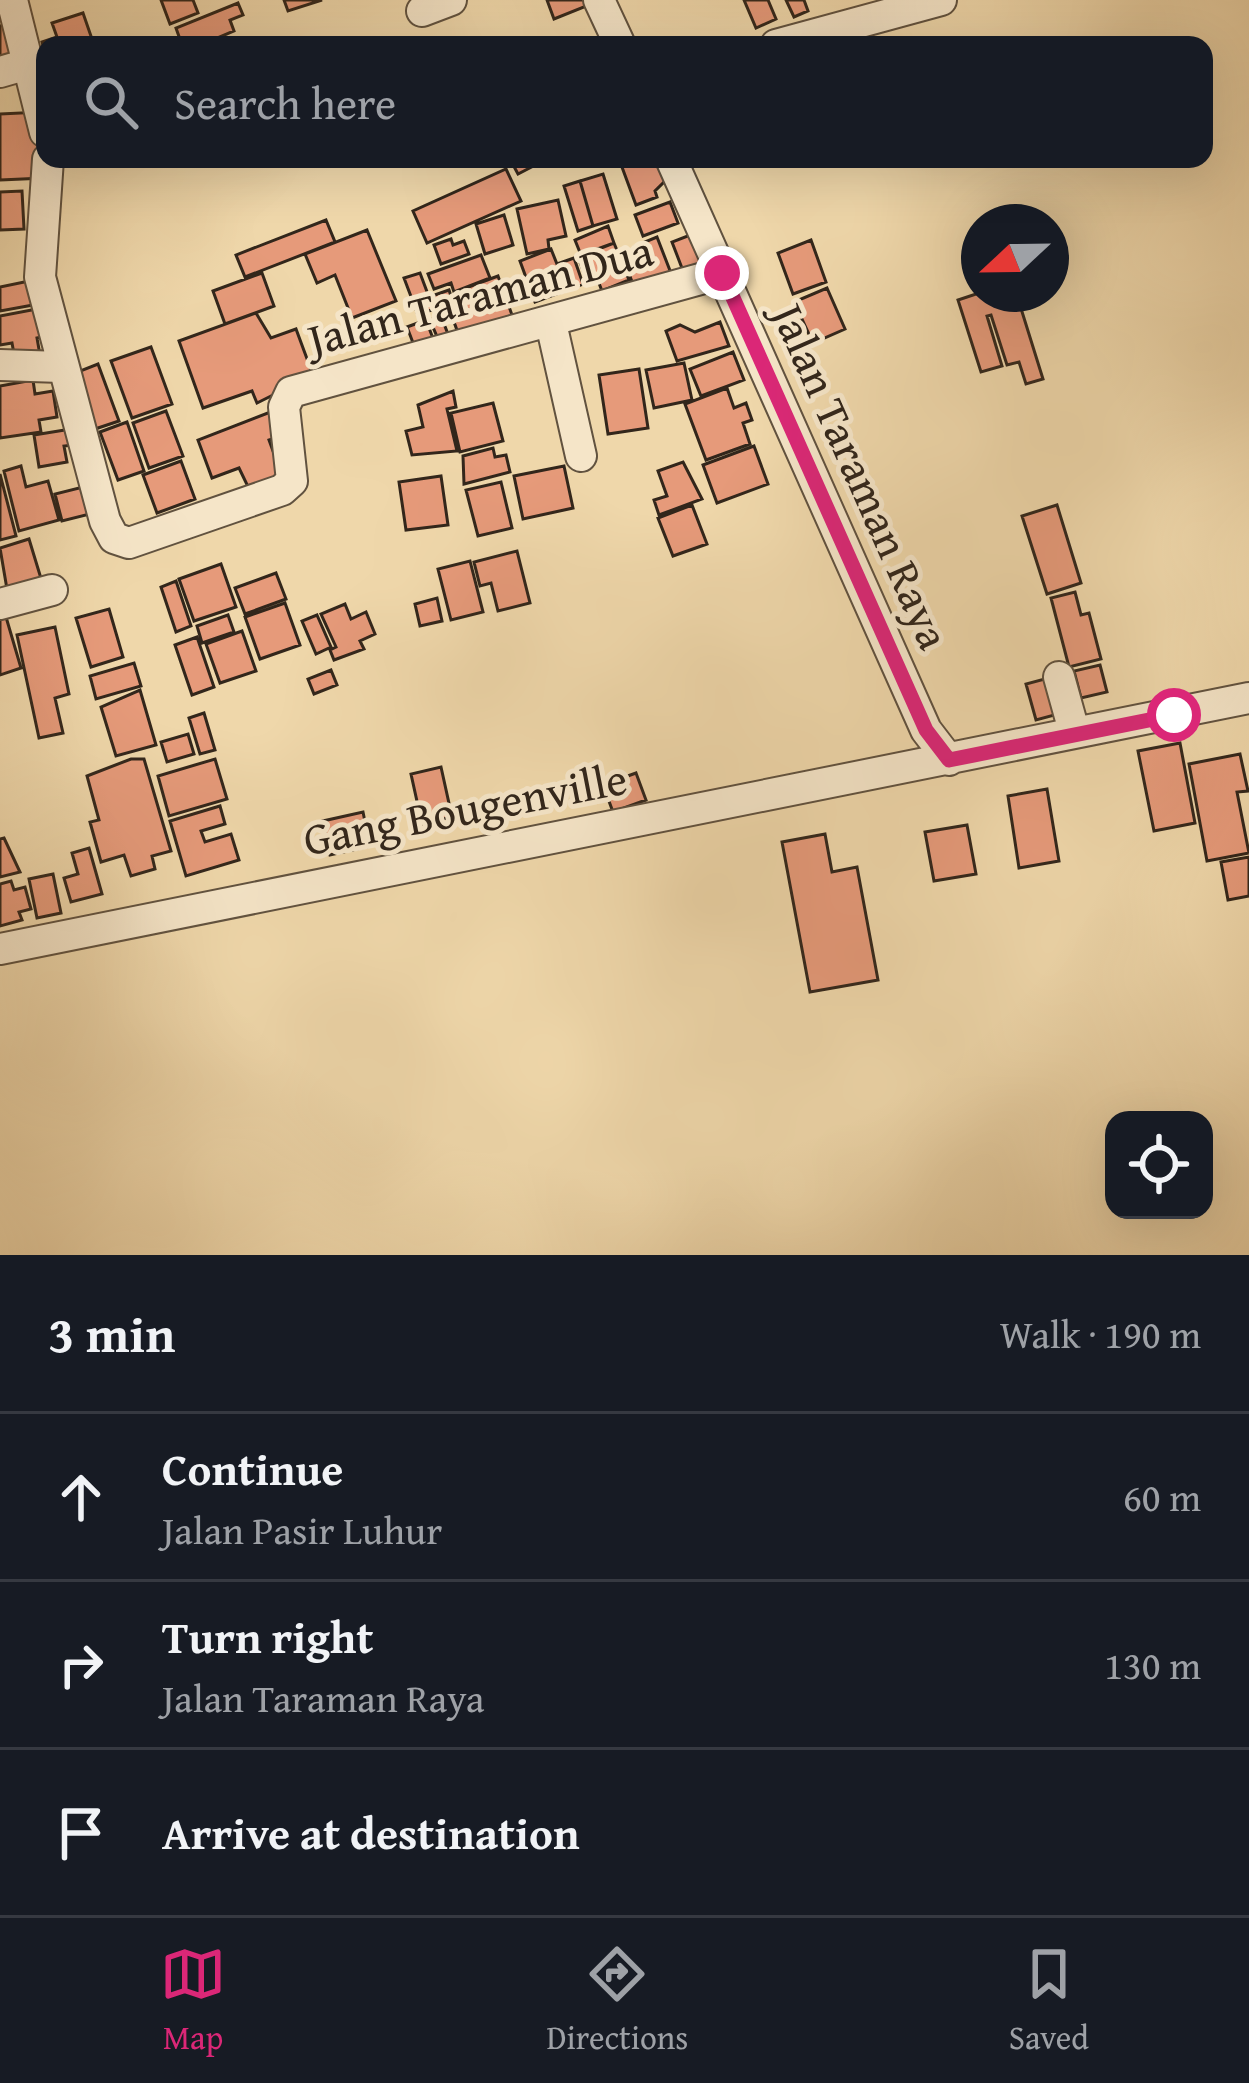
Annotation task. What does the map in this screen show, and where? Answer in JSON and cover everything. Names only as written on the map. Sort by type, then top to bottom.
[{"type":"street","points":[[12,0],[36,84]]},
{"type":"street","points":[[599,0],[616,36]]},
{"type":"street","points":[[809,36],[941,0]]},
{"type":"street","points":[[0,72],[32,63]]},
{"type":"street","points":[[0,365],[61,367],[40,278],[47,168]]},
{"type":"street","name":"Jalan Taraman Raya","points":[[675,168],[926,730],[949,760]]},
{"type":"street","name":"Jalan Taraman Dua","points":[[61,367],[106,521],[114,538],[129,543],[282,490],[292,481],[284,406],[291,392],[722,273]]},
{"type":"street","points":[[551,322],[581,457]]},
{"type":"street","points":[[0,604],[52,590]]},
{"type":"street","points":[[1059,677],[1074,731]]},
{"type":"street","name":"Gang Bougenville","points":[[0,949],[1249,698]]},
{"type":"building","points":[[161,0],[193,0],[198,13],[170,24]]},
{"type":"building","points":[[284,0],[322,0],[288,11]]},
{"type":"building","points":[[547,0],[587,0],[589,5],[554,19]]},
{"type":"building","points":[[744,0],[768,0],[776,19],[756,28]]},
{"type":"building","points":[[786,0],[804,0],[808,11],[794,17]]},
{"type":"building","points":[[238,3],[243,15],[230,20],[234,31],[222,36],[179,36],[176,28]]},
{"type":"building","points":[[83,13],[91,36],[57,36],[52,23]]},
{"type":"building","points":[[16,21],[29,60],[0,69],[0,26]]},
{"type":"building","points":[[36,112],[36,168],[44,168],[44,178],[0,180],[0,114]]},
{"type":"building","points":[[622,168],[663,168],[667,179],[655,191],[657,197],[636,205]]},
{"type":"building","points":[[506,169],[521,201],[427,243],[413,211]]},
{"type":"building","points":[[603,174],[617,219],[593,226],[580,181]]},
{"type":"building","points":[[580,181],[593,226],[578,231],[564,186]]},
{"type":"building","points":[[22,191],[24,229],[0,230],[0,192]]},
{"type":"building","points":[[558,200],[566,236],[548,240],[549,249],[527,254],[517,209]]},
{"type":"building","points":[[670,202],[678,223],[643,236],[635,215]]},
{"type":"building","points":[[504,215],[513,245],[485,254],[476,224]]},
{"type":"building","points":[[326,220],[335,242],[245,277],[236,255]]},
{"type":"building","points":[[608,226],[614,243],[581,255],[575,240]]},
{"type":"building","points":[[367,230],[396,301],[352,318],[335,275],[317,283],[305,254]]},
{"type":"building","points":[[698,232],[711,267],[685,276],[672,242]]},
{"type":"building","points":[[657,237],[674,281],[637,295],[625,263],[639,257],[635,246]]},
{"type":"building","points":[[451,239],[453,245],[464,241],[469,254],[441,264],[434,245]]},
{"type":"building","points":[[811,240],[826,282],[793,294],[778,253]]},
{"type":"building","points":[[614,243],[629,280],[602,291],[597,278],[587,281],[578,257]]},
{"type":"building","points":[[551,249],[557,264],[574,258],[583,284],[535,302],[520,261]]},
{"type":"building","points":[[481,255],[490,278],[454,292],[451,283],[434,289],[428,274]]},
{"type":"building","points":[[262,273],[274,306],[225,324],[213,291]]},
{"type":"building","points":[[420,273],[429,297],[449,290],[453,302],[418,315],[404,278]]},
{"type":"building","points":[[498,276],[512,315],[474,329],[461,341],[450,311],[460,307],[455,292]]},
{"type":"building","points":[[29,281],[33,305],[0,311],[0,287]]},
{"type":"building","points":[[827,288],[845,329],[813,343],[794,302]]},
{"type":"building","points":[[42,308],[47,336],[37,338],[41,361],[16,365],[12,343],[0,345],[0,316]]},
{"type":"building","points":[[962,312],[1022,312],[1043,379],[1026,384],[1019,362],[1007,365],[991,315],[987,316],[1002,366],[981,372]]},
{"type":"building","points":[[256,313],[271,338],[296,329],[313,375],[257,403],[252,391],[203,408],[179,341]]},
{"type":"building","points":[[441,316],[451,342],[441,346],[430,320]]},
{"type":"building","points":[[426,320],[437,349],[418,356],[407,327]]},
{"type":"building","points":[[720,322],[729,346],[677,361],[666,331],[680,325],[695,332]]},
{"type":"building","points":[[151,347],[172,404],[132,418],[111,361]]},
{"type":"building","points":[[733,352],[744,380],[701,396],[690,369]]},
{"type":"building","points":[[684,363],[692,400],[654,408],[646,370]]},
{"type":"building","points":[[98,364],[119,421],[95,429],[75,373]]},
{"type":"building","points":[[639,369],[648,428],[608,434],[599,375]]},
{"type":"building","points":[[33,380],[35,394],[53,391],[57,417],[39,420],[41,432],[0,438],[0,386]]},
{"type":"building","points":[[727,388],[734,408],[746,403],[752,420],[743,423],[750,444],[706,460],[685,404]]},
{"type":"building","points":[[453,391],[456,407],[447,409],[457,451],[412,455],[406,431],[423,427],[418,405]]},
{"type":"building","points":[[493,403],[503,441],[460,452],[451,413]]},
{"type":"building","points":[[166,411],[183,456],[149,468],[133,423]]},
{"type":"building","points":[[273,411],[282,436],[269,440],[281,473],[276,475],[279,483],[251,493],[239,468],[212,478],[198,440]]},
{"type":"building","points":[[127,422],[144,471],[118,480],[100,432]]},
{"type":"building","points":[[71,429],[74,445],[64,446],[67,462],[39,467],[34,435]]},
{"type":"building","points":[[754,446],[768,484],[717,503],[703,465]]},
{"type":"building","points":[[493,448],[495,457],[506,455],[510,472],[464,484],[463,456]]},
{"type":"building","points":[[181,461],[195,499],[157,513],[143,475]]},
{"type":"building","points":[[683,462],[702,499],[659,515],[654,500],[667,496],[658,471]]},
{"type":"building","points":[[21,466],[26,487],[48,481],[59,520],[19,531],[4,471]]},
{"type":"building","points":[[564,466],[573,508],[523,519],[514,476]]},
{"type":"building","points":[[0,474],[16,536],[0,540]]},
{"type":"building","points":[[441,476],[448,525],[406,530],[399,482]]},
{"type":"building","points":[[501,482],[512,528],[478,536],[466,490]]},
{"type":"building","points":[[83,487],[90,514],[62,521],[55,494]]},
{"type":"building","points":[[692,505],[707,544],[673,556],[658,518]]},
{"type":"building","points":[[1057,505],[1081,583],[1047,594],[1022,516]]},
{"type":"building","points":[[29,539],[43,585],[8,595],[0,548]]},
{"type":"building","points":[[517,551],[530,603],[498,611],[491,583],[480,586],[474,562]]},
{"type":"building","points":[[470,561],[483,612],[451,620],[438,569]]},
{"type":"building","points":[[221,564],[236,607],[194,621],[179,579]]},
{"type":"building","points":[[276,573],[286,599],[245,614],[235,588]]},
{"type":"building","points":[[176,581],[191,626],[176,632],[161,587]]},
{"type":"building","points":[[1075,592],[1081,615],[1089,613],[1101,659],[1069,667],[1051,598]]},
{"type":"building","points":[[437,598],[442,621],[420,626],[415,604]]},
{"type":"building","points":[[285,603],[300,645],[260,659],[245,617]]},
{"type":"building","points":[[345,604],[351,619],[366,612],[375,634],[360,641],[364,649],[334,660],[330,650],[336,647],[321,614]]},
{"type":"building","points":[[109,609],[123,657],[91,667],[76,618]]},
{"type":"building","points":[[228,615],[234,632],[202,643],[197,626]]},
{"type":"building","points":[[317,615],[331,647],[316,654],[302,621]]},
{"type":"building","points":[[6,617],[21,668],[0,675],[0,619]]},
{"type":"building","points":[[55,627],[69,694],[55,698],[63,733],[39,738],[17,635]]},
{"type":"building","points":[[242,631],[256,671],[220,683],[206,644]]},
{"type":"building","points":[[197,637],[214,687],[192,695],[175,645]]},
{"type":"building","points":[[134,663],[141,686],[96,699],[90,676]]},
{"type":"building","points":[[1100,665],[1107,692],[1081,698],[1074,671]]},
{"type":"building","points":[[331,670],[337,685],[314,694],[308,679]]},
{"type":"building","points":[[1052,677],[1062,713],[1036,720],[1026,684]]},
{"type":"building","points":[[140,690],[156,745],[116,756],[101,707]]},
{"type":"building","points":[[204,713],[215,750],[200,754],[189,718]]},
{"type":"building","points":[[188,734],[194,754],[167,762],[161,742]]},
{"type":"building","points":[[1180,743],[1195,823],[1154,831],[1138,751]]},
{"type":"building","points":[[1240,754],[1248,791],[1237,792],[1249,853],[1207,861],[1189,764]]},
{"type":"building","points":[[131,759],[144,759],[171,851],[152,856],[155,869],[131,876],[124,855],[101,862],[90,822],[99,820],[87,776]]},
{"type":"building","points":[[215,759],[227,799],[169,816],[158,776]]},
{"type":"building","points":[[441,767],[452,817],[422,824],[411,774]]},
{"type":"building","points":[[636,773],[646,800],[613,812],[603,785]]},
{"type":"building","points":[[1047,789],[1059,861],[1019,868],[1008,796]]},
{"type":"building","points":[[220,806],[225,824],[201,831],[205,842],[231,834],[239,860],[186,876],[170,821]]},
{"type":"building","points":[[363,812],[370,846],[330,855],[323,821]]},
{"type":"building","points":[[967,825],[976,874],[934,881],[925,832]]},
{"type":"building","points":[[825,834],[832,872],[857,867],[878,980],[810,992],[782,842]]},
{"type":"building","points":[[4,838],[20,872],[0,877],[0,839]]},
{"type":"building","points":[[89,848],[102,894],[71,902],[64,878],[78,874],[72,853]]},
{"type":"building","points":[[1249,857],[1249,896],[1228,900],[1221,862]]},
{"type":"building","points":[[53,874],[61,913],[37,918],[29,879]]},
{"type":"building","points":[[11,881],[14,890],[25,887],[31,909],[19,912],[22,920],[0,926],[0,884]]},
{"type":"route","points":[[722,273],[926,730],[949,760],[1074,731],[1174,715]]}]
